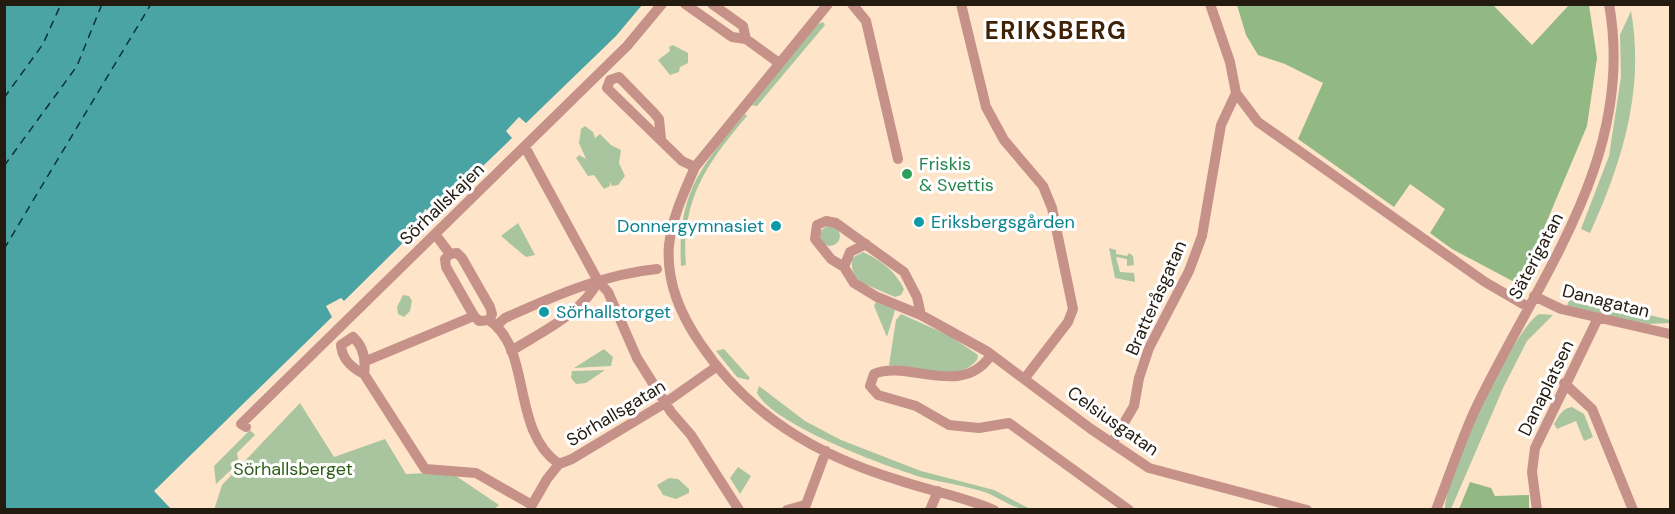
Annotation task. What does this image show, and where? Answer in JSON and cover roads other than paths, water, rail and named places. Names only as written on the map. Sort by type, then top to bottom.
[{"type":"street","name":"Sörhallskajen","points":[[244,425],[525,147],[606,76],[627,46],[662,4]]},
{"type":"street","points":[[685,4],[732,37],[746,39],[779,63]]},
{"type":"street","points":[[712,4],[743,26],[746,39]]},
{"type":"street","points":[[828,4],[695,168],[673,225],[669,245],[670,270],[679,308],[716,367],[741,395],[772,420],[826,451],[897,480],[938,490],[994,510]]},
{"type":"street","points":[[852,4],[866,21],[898,159]]},
{"type":"street","points":[[961,4],[986,107],[1004,140],[1042,186],[1052,208],[1073,309],[1068,322],[1025,378]]},
{"type":"street","points":[[1210,4],[1230,62],[1236,93],[1258,122],[1298,153],[1485,282],[1528,307]]},
{"type":"street","name":"Säterigatan","points":[[1437,510],[1474,413],[1581,205],[1607,130],[1614,58],[1609,4]]},
{"type":"street","points":[[661,139],[658,118],[654,113],[619,77],[606,76],[607,88],[682,161],[695,168]]},
{"type":"street","name":"Bratteråsgatan","points":[[1112,443],[1134,406],[1139,378],[1149,348],[1189,271],[1202,236],[1221,124],[1236,93]]},
{"type":"street","points":[[525,147],[598,281],[608,292],[637,358],[666,404],[691,435],[739,510]]},
{"type":"street","name":"Celsiusgatan","points":[[921,315],[917,297],[904,272],[836,223],[826,221],[817,225],[814,234],[819,244],[831,259],[844,267],[849,278],[867,292],[921,315],[991,354],[1149,468],[1306,510]]},
{"type":"street","name":"Sörhallsgatan","points":[[435,234],[450,254]]},
{"type":"street","points":[[844,267],[850,252],[867,244]]},
{"type":"street","name":"Sörhallsgatan","points":[[474,316],[447,267],[445,259],[450,254],[457,253],[462,258],[490,307],[493,322],[511,351],[528,422],[548,456],[559,464],[572,459],[666,404],[716,367]]},
{"type":"street","points":[[366,361],[474,316],[479,321],[493,322],[598,281],[635,271],[657,269]]},
{"type":"street","points":[[511,351],[578,307],[591,296],[598,281]]},
{"type":"street","name":"Danagatan","points":[[1534,296],[1561,309],[1671,334]]},
{"type":"street","name":"Danaplatsen","points":[[1537,510],[1532,472],[1535,448],[1564,383],[1598,318]]},
{"type":"street","points":[[333,335],[341,345],[349,364],[364,374],[425,469],[476,473],[532,505],[559,464]]},
{"type":"street","points":[[341,345],[353,338],[360,345],[366,361],[364,374]]},
{"type":"street","points":[[991,354],[977,369],[954,375],[934,376],[884,369],[874,374],[870,386],[878,395],[916,406],[949,425],[979,428],[1009,423],[1115,497],[1129,510]]},
{"type":"street","points":[[1564,383],[1592,409],[1633,510]]},
{"type":"street","points":[[787,510],[792,506],[805,507],[826,451]]},
{"type":"street","points":[[930,510],[938,490]]},
{"type":"water","points":[[4,5],[642,5],[616,36],[526,123],[519,117],[506,131],[512,138],[434,213],[425,209],[418,223],[421,225],[344,301],[341,298],[326,306],[332,317],[154,491],[172,510],[5,509]]},
{"type":"place","name":"Friskis & Svettis","points":[[907,174]]},
{"type":"place","name":"Eriksbergsgården","points":[[919,222]]},
{"type":"place","name":"Donnergymnasiet","points":[[776,226]]},
{"type":"place","name":"Sörhallstorget","points":[[544,312]]},
{"type":"district","name":"ERIKSBERG","points":[[1056,30]]},
{"type":"park label","name":"Sörhallsberget","points":[[293,469]]}]
